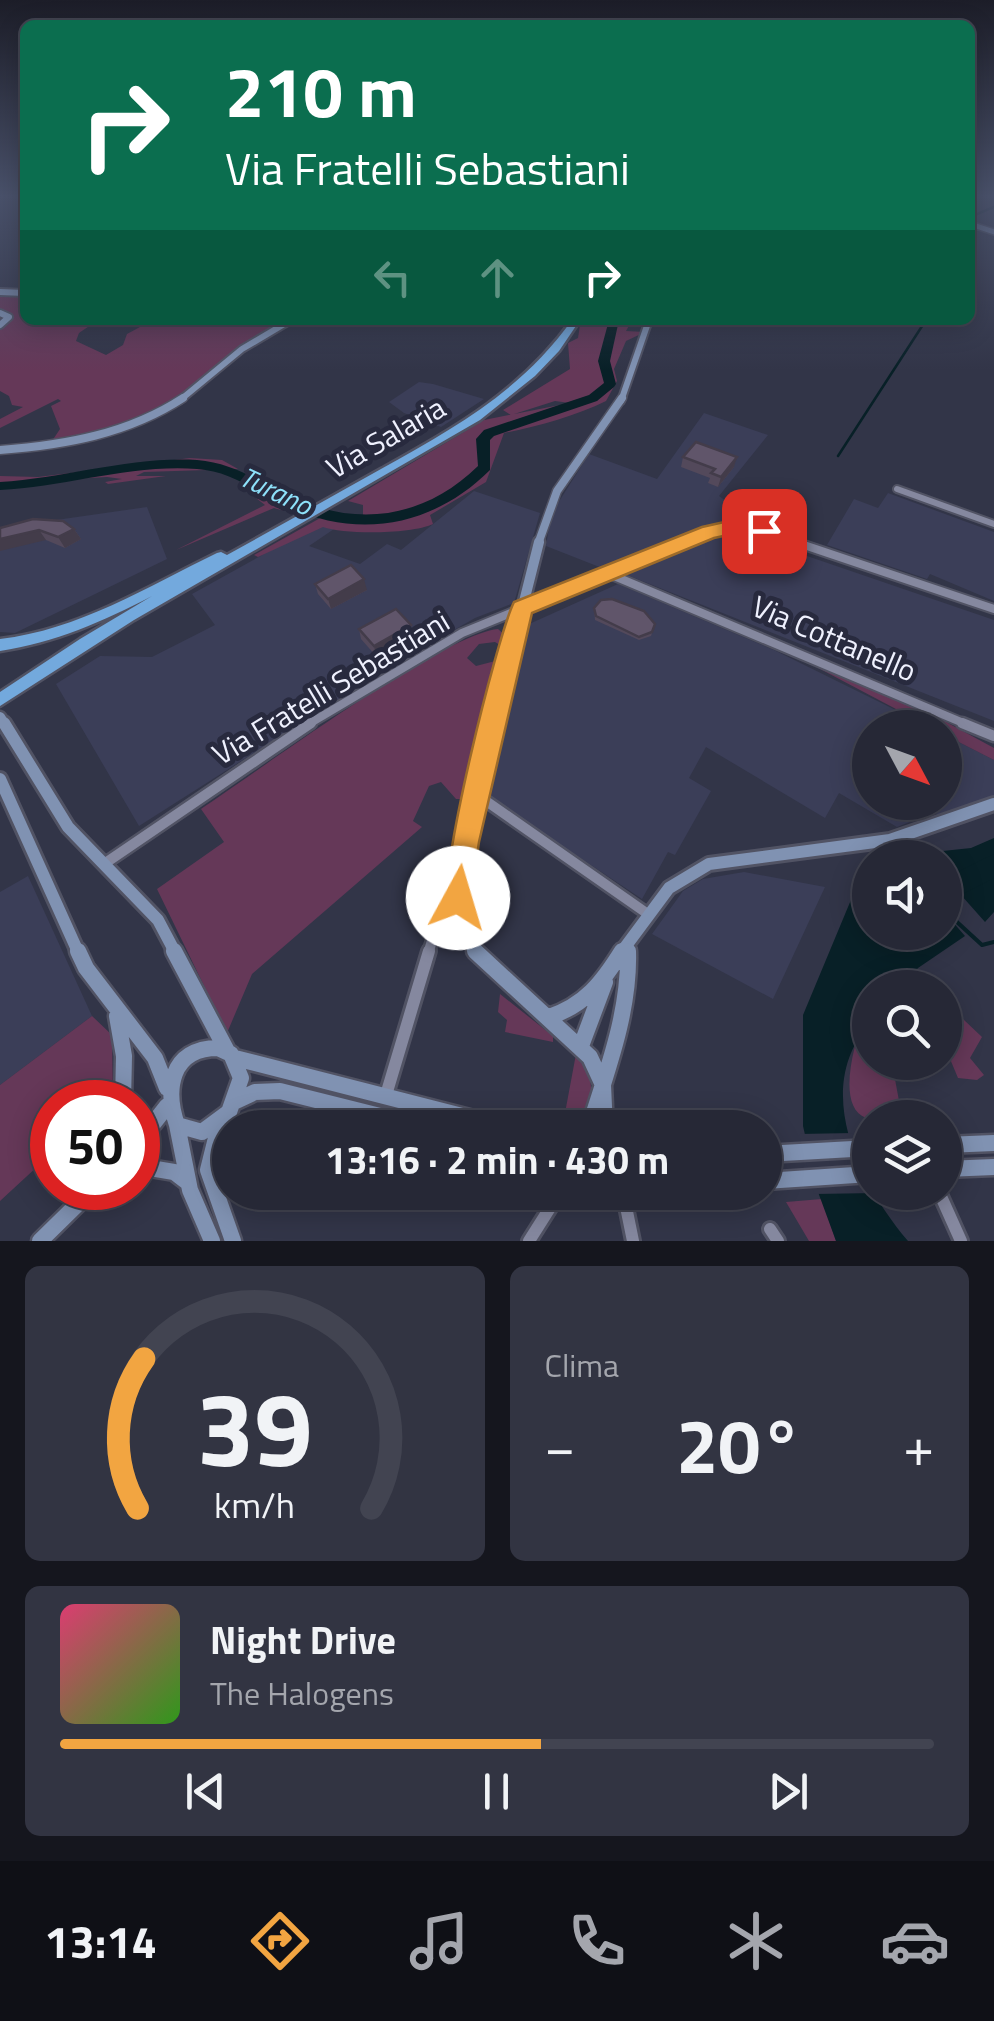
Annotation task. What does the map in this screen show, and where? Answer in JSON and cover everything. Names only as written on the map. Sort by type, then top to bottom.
[{"type":"highway","name":"Via Salaria","points":[[0,700],[281,527],[499,402],[545,361],[570,325]]},
{"type":"highway","name":"Via Salaria","points":[[0,688],[222,556],[281,527]]},
{"type":"highway","points":[[0,645],[26,642],[66,628],[222,556]]},
{"type":"main road","points":[[0,312],[10,316],[0,325]]},
{"type":"main road","points":[[0,450],[83,441],[159,414],[193,392],[242,349],[283,325]]},
{"type":"main road","points":[[604,1110],[603,1085],[582,1046],[492,970],[468,938],[458,898],[464,842],[522,608],[557,492],[627,388],[647,325]]},
{"type":"main road","points":[[1,718],[56,810],[158,920],[241,1078],[229,1110]]},
{"type":"main road","points":[[0,779],[86,968],[154,1058],[176,1126],[188,1182],[212,1241]]},
{"type":"main road","points":[[582,1046],[607,976],[645,912],[678,877],[709,864],[858,849],[948,826],[994,804]]},
{"type":"main road","points":[[595,1110],[628,976],[631,934]]},
{"type":"main road","points":[[549,1016],[573,1008],[607,976]]},
{"type":"main road","points":[[115,1010],[124,1056],[123,1080]]},
{"type":"main road","points":[[160,1111],[178,1070],[207,1048],[442,1110]]},
{"type":"main road","points":[[235,1102],[255,1092],[280,1091],[356,1110]]},
{"type":"main road","points":[[176,1126],[202,1132],[212,1126]]},
{"type":"main road","points":[[962,1144],[994,1143]]},
{"type":"main road","points":[[212,1146],[204,1166],[212,1187]]},
{"type":"main road","points":[[782,1152],[852,1149]]},
{"type":"main road","points":[[962,1168],[994,1167]]},
{"type":"main road","points":[[160,1170],[174,1172],[188,1182]]},
{"type":"main road","points":[[782,1179],[852,1175]]},
{"type":"main road","points":[[40,1241],[72,1210]]},
{"type":"main road","points":[[221,1210],[233,1241]]},
{"type":"street","points":[[897,488],[994,524]]},
{"type":"street","name":"Via Fratelli Sebastiani","points":[[104,864],[210,788],[378,679],[462,633],[709,532],[747,528],[994,609]]},
{"type":"street","name":"Via Cottanello","points":[[607,573],[991,736]]},
{"type":"street","points":[[476,794],[645,912]]},
{"type":"street","points":[[386,1095],[464,842]]},
{"type":"street","points":[[530,1241],[549,1210]]},
{"type":"street","points":[[626,1210],[632,1241]]},
{"type":"street","points":[[946,1210],[961,1241]]},
{"type":"shaded area","points":[[0,294],[20,295],[20,325],[91,325],[79,333],[76,341],[106,355],[123,345],[127,334],[144,325],[277,325],[238,348],[175,403],[95,435],[50,444],[60,429],[51,406],[61,401],[58,399],[0,428],[0,419],[23,407],[12,405],[9,396],[0,391],[0,328],[14,317],[0,311]]},
{"type":"shaded area","points":[[580,325],[629,325],[626,331],[645,332],[626,341],[614,369],[617,381],[606,401],[504,433],[486,482],[430,515],[433,524],[378,532],[323,527],[258,557],[254,555],[331,512],[363,516],[363,505],[348,501],[484,420],[511,415],[503,410],[570,369],[568,343],[578,338]],"holes":[[[555,401],[570,403],[514,414]]]},
{"type":"shaded area","points":[[419,382],[484,399],[441,427],[404,413],[389,402]]},
{"type":"shaded area","points":[[704,413],[768,435],[719,496],[761,526],[712,525],[602,568],[546,546],[551,514],[589,454],[657,479]]},
{"type":"shaded area","points":[[190,458],[222,460],[238,469],[144,472],[136,476],[166,476],[108,484],[105,482],[122,479],[0,483],[0,476],[38,477]]},
{"type":"shaded area","points":[[250,480],[259,482],[266,490],[296,492],[304,500],[295,509],[274,508],[176,550],[265,505],[248,492]]},
{"type":"shaded area","points":[[474,491],[540,513],[514,603],[475,618],[381,672],[139,826],[56,684],[100,656],[152,657],[215,625],[192,594],[316,525],[334,529],[309,546],[360,564],[387,544],[401,550]]},
{"type":"shaded area","points":[[888,493],[994,532],[994,601],[930,574],[927,579],[827,545],[854,499],[878,508]]},
{"type":"shaded area","points":[[147,507],[167,559],[15,633],[0,632],[0,528]]},
{"type":"shaded area","points":[[729,533],[773,538],[772,544],[994,620],[994,721],[622,573]]},
{"type":"shaded area","points":[[618,584],[774,650],[896,710],[852,710],[852,801],[839,793],[825,818],[706,747],[689,778],[711,791],[675,855],[668,852],[642,899],[483,793],[527,625]]},
{"type":"shaded area","points":[[498,629],[508,638],[505,655],[498,655],[500,645],[495,642],[479,644],[467,658],[476,666],[503,659],[465,799],[456,799],[441,782],[429,786],[413,821],[422,827],[252,974],[227,1033],[157,889],[224,842],[201,809],[395,678],[436,654]]},
{"type":"shaded area","points":[[807,662],[921,710],[898,710]]},
{"type":"shaded area","points":[[962,731],[994,748],[994,760],[962,744]]},
{"type":"shaded area","points":[[962,744],[994,760],[994,797],[962,811]]},
{"type":"shaded area","points":[[885,820],[915,820],[897,827]]},
{"type":"shaded area","points":[[994,838],[994,912],[985,922],[962,896],[962,849]]},
{"type":"shaded area","points":[[744,872],[825,887],[773,999],[652,934],[683,891],[703,879]]},
{"type":"shaded area","points":[[28,876],[92,1016],[0,1085],[0,892]]},
{"type":"shaded area","points":[[852,897],[852,950],[944,950],[916,970],[852,970],[852,1052],[844,1077],[843,1106],[852,1145],[852,1210],[885,1210],[908,1241],[836,1241],[818,1192],[803,1126],[803,1015]]},
{"type":"shaded area","points":[[500,994],[553,1036],[553,1042],[505,1032],[507,1020],[498,1012]]},
{"type":"shaded area","points":[[92,1016],[112,1035],[113,1080],[30,1080],[30,1173],[0,1201],[0,1085]]},
{"type":"shaded area","points":[[962,1018],[982,1037],[970,1058],[984,1075],[977,1080],[962,1078]]},
{"type":"shaded area","points":[[576,1054],[586,1070],[591,1092],[584,1110],[566,1110]]},
{"type":"shaded area","points":[[852,1059],[852,1080],[895,1080],[899,1100],[852,1100],[851,1063]]},
{"type":"shaded area","points":[[822,1199],[836,1241],[809,1241],[786,1202]]},
{"type":"pier","points":[[852,1133],[852,1193],[814,1194],[799,1134]]},
{"type":"building","points":[[696,442],[737,457],[721,477],[711,473],[715,469],[683,457]]},
{"type":"building","points":[[33,519],[63,521],[74,529],[58,537],[39,530],[0,539],[0,528]]},
{"type":"building","points":[[351,565],[364,579],[328,599],[315,584]]},
{"type":"building","points":[[612,599],[644,611],[655,624],[652,632],[639,637],[596,616],[594,608],[601,600]]},
{"type":"building","points":[[396,609],[411,625],[374,646],[359,629]]},
{"type":"waterway","name":"Turano","points":[[0,486],[143,467],[208,465],[244,476],[289,502],[340,518],[367,520],[419,512],[443,501],[485,467],[483,439],[489,433],[593,398],[610,384],[604,361],[613,325]]},
{"type":"waterway","points":[[838,456],[923,325]]},
{"type":"waterway","points":[[962,882],[994,865]]},
{"type":"waterway","points":[[962,927],[982,945],[994,942]]},
{"type":"route","points":[[458,898],[464,842],[522,608],[709,532],[733,527],[764,531]]}]
